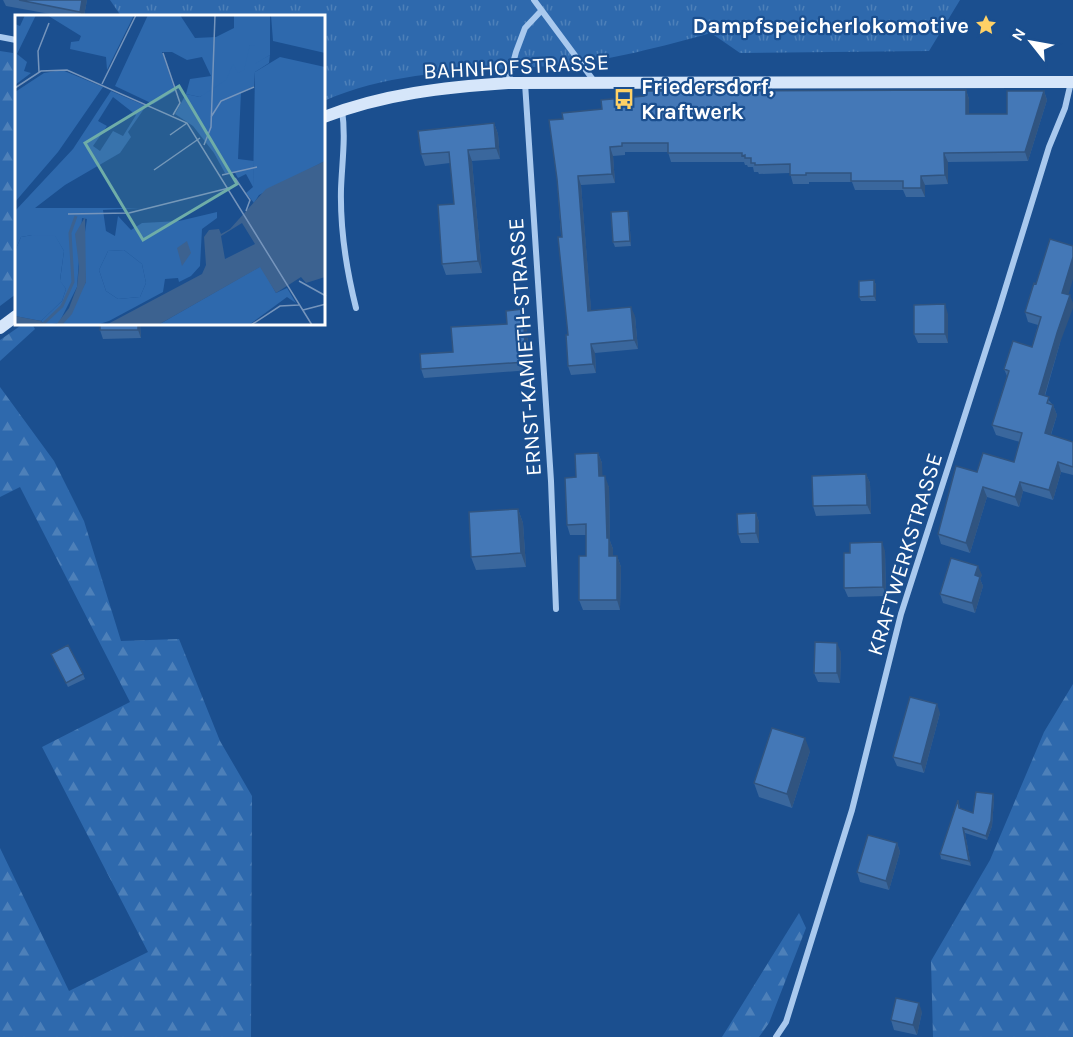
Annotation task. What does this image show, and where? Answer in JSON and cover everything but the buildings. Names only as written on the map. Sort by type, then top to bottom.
[{"type":"main road","name":"BAHNHOFSTRASSE","points":[[326,116],[394,95],[525,82],[1072,82]]},
{"type":"main road","points":[[0,328],[15,317]]},
{"type":"street","points":[[534,0],[594,81]]},
{"type":"street","points":[[508,83],[525,28],[541,11]]},
{"type":"street","points":[[0,37],[15,40]]},
{"type":"street","name":"ERNST-KAMIETH-STRASSE","points":[[525,82],[551,481],[556,609]]},
{"type":"street","name":"KRAFTWERKSTRASSE","points":[[776,1037],[786,1022],[827,896],[852,810],[901,615],[1049,147],[1065,108],[1072,82]]},
{"type":"street","points":[[342,110],[345,130],[341,186],[342,230],[347,273],[356,308]]},
{"type":"green space","points":[[110,0],[960,0],[929,51],[740,53],[711,33],[636,52],[578,63],[440,73],[381,82],[326,100],[326,15],[120,15]]},
{"type":"green space","points":[[0,51],[13,53],[15,295],[0,306]]},
{"type":"green space","points":[[20,326],[33,326],[35,329],[0,361],[0,340]]},
{"type":"green space","points":[[0,387],[54,461],[84,521],[121,641],[179,639],[220,741],[252,796],[251,1037],[0,1037],[0,848],[69,991],[148,952],[42,747],[130,702],[20,487],[0,497]]},
{"type":"green space","points":[[1073,684],[1073,1037],[933,1037],[931,961],[990,860],[1044,732]]},
{"type":"green space","points":[[799,913],[806,928],[769,1023],[759,1037],[722,1037]]},
{"type":"place","name":"Dampfspeicherlokomotive","points":[[986,25]]},
{"type":"place","name":"Friedersdorf, Kraftwerk","points":[[624,99]]}]
